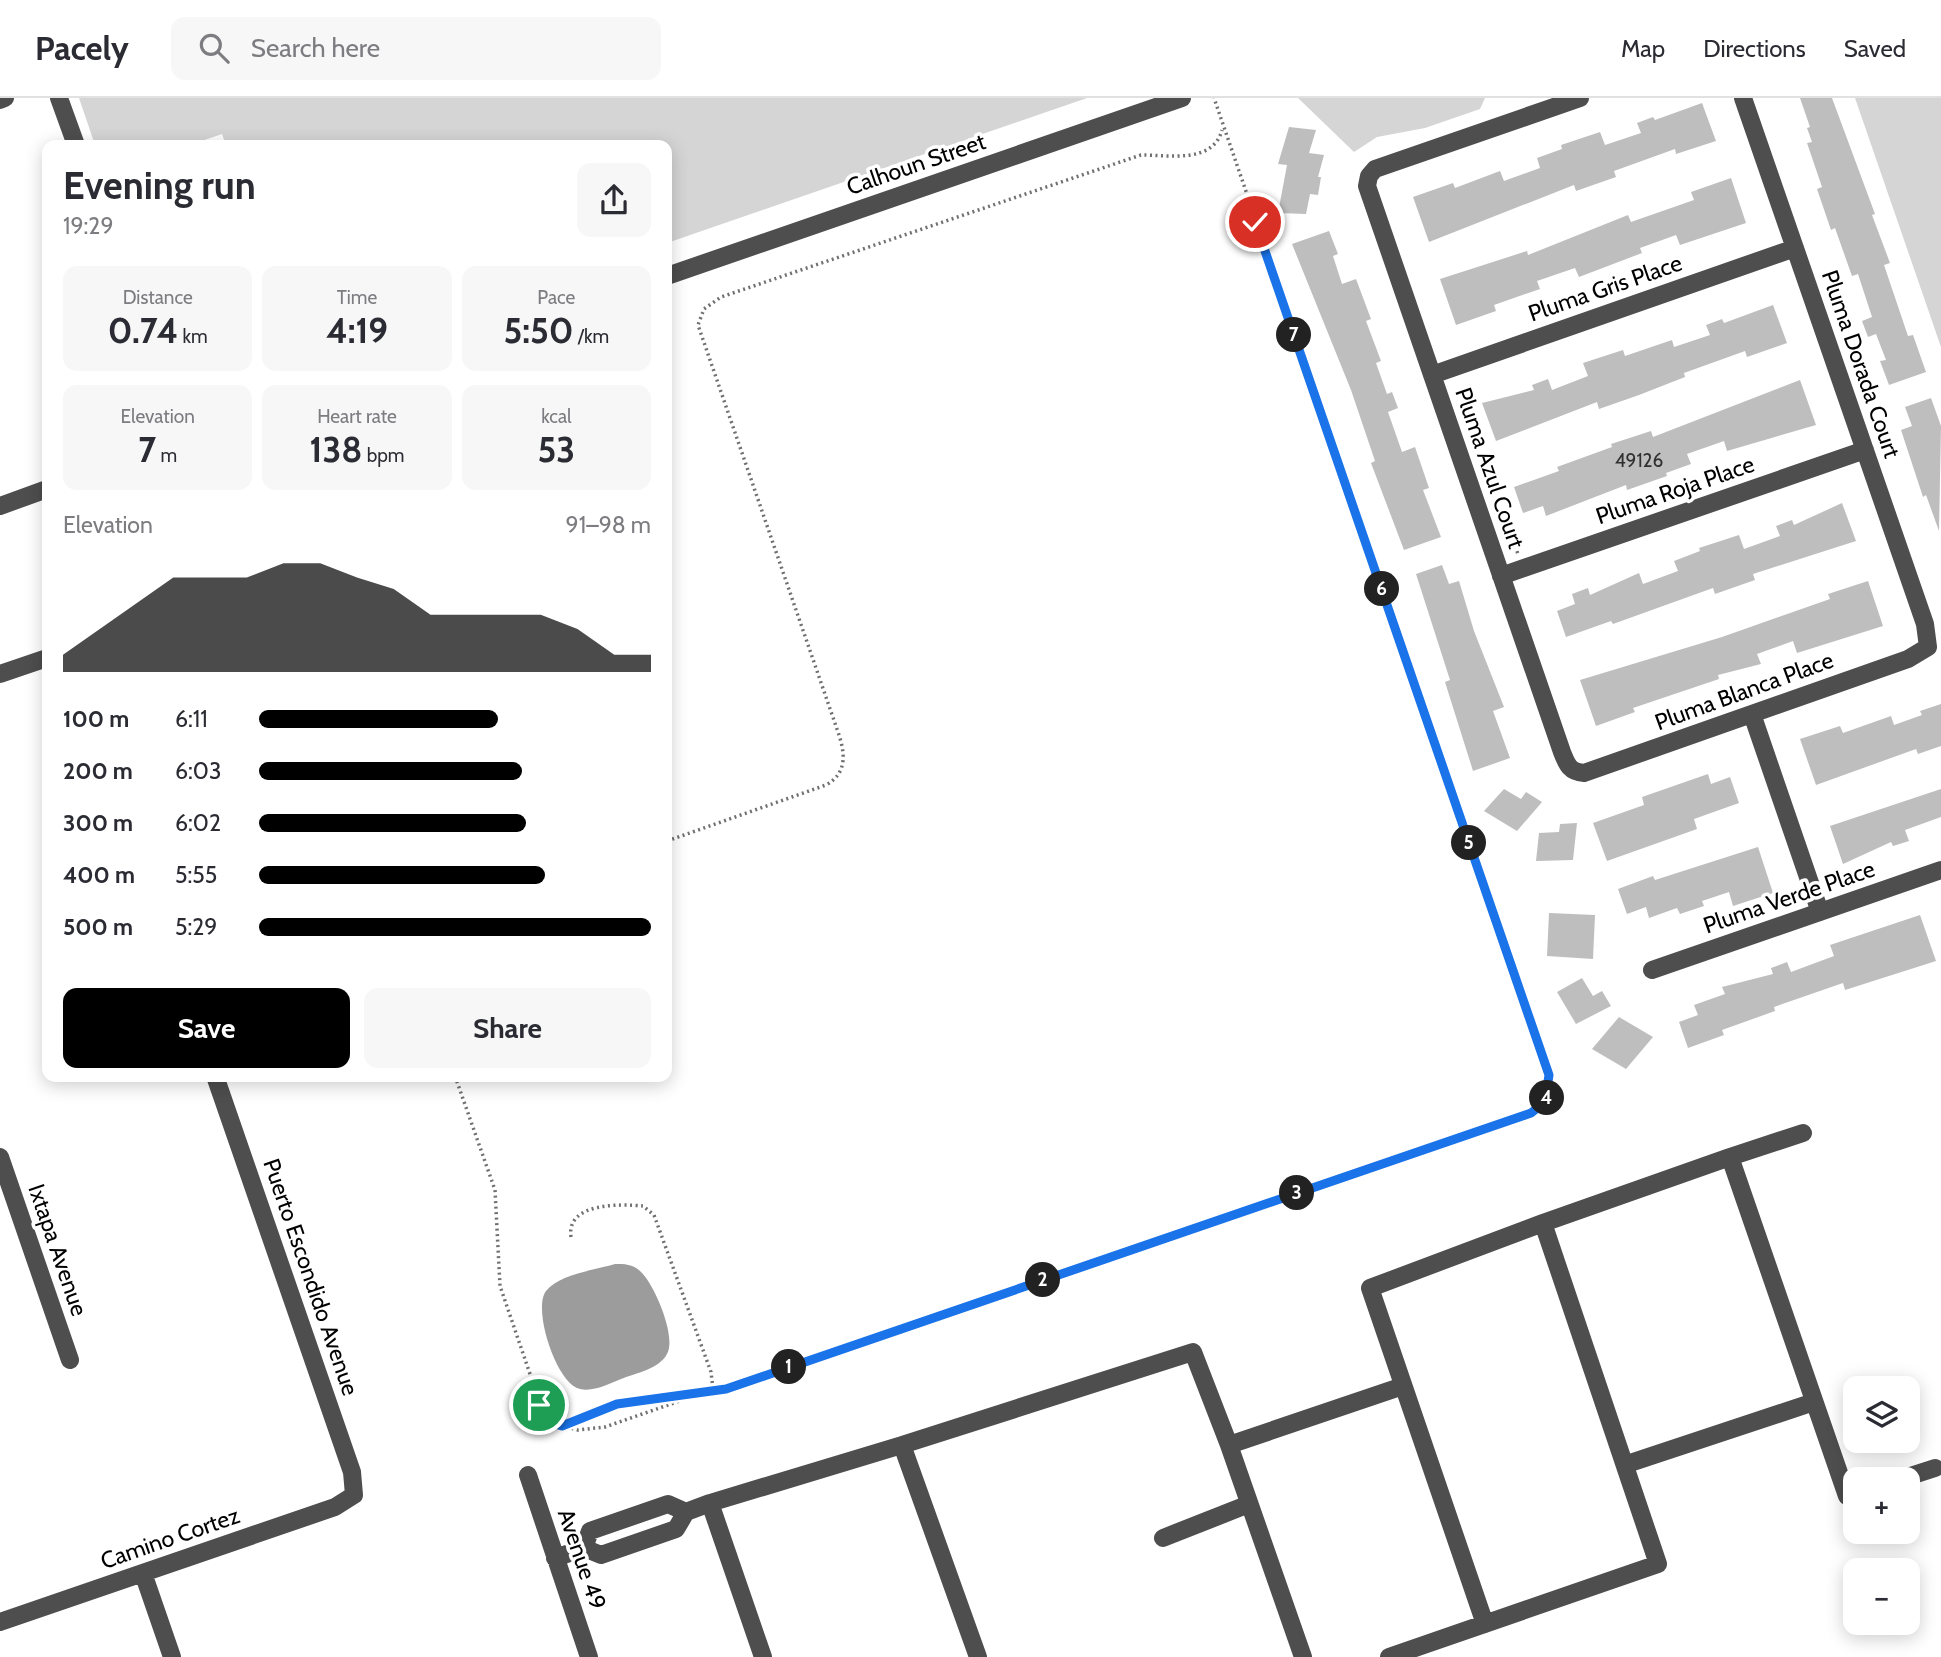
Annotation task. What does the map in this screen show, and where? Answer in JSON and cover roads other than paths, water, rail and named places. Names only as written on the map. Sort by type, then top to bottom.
[{"type":"street","points":[[59,98],[74,140]]},
{"type":"street","name":"Calhoun Street","points":[[672,274],[1182,98]]},
{"type":"street","points":[[1522,98],[1528,116],[1562,101],[1580,98]]},
{"type":"street","name":"Pluma Dorada Court","points":[[1743,98],[1925,624],[1928,647]]},
{"type":"street","name":"Pluma Azul Court","points":[[1528,116],[1388,164],[1369,176],[1371,199],[1567,765],[1574,772]]},
{"type":"street","name":"Pluma Gris Place","points":[[1432,375],[1795,248]]},
{"type":"street","name":"Pluma Roja Place","points":[[1501,576],[1865,450]]},
{"type":"street","points":[[0,506],[42,491]]},
{"type":"street","name":"Pluma Blanca Place","points":[[1574,772],[1597,769],[1908,659],[1928,647]]},
{"type":"street","points":[[0,674],[42,660]]},
{"type":"street","points":[[1752,714],[1820,912]]},
{"type":"street","name":"Pluma Verde Place","points":[[1653,970],[1941,870]]},
{"type":"street","name":"Puerto Escondido Avenue","points":[[217,1082],[352,1472],[354,1495]]},
{"type":"street","points":[[1485,1625],[1370,1288],[1544,1223],[1803,1133]]},
{"type":"street","name":"Ixtapa Avenue","points":[[0,1157],[70,1360]]},
{"type":"street","points":[[1730,1157],[1843,1485]]},
{"type":"street","points":[[1388,1657],[1658,1564],[1544,1223]]},
{"type":"street","points":[[555,1558],[584,1548],[601,1555],[676,1529],[685,1512],[710,1503],[1193,1352],[1229,1445],[1303,1657]]},
{"type":"street","points":[[1229,1445],[1403,1386]]},
{"type":"street","points":[[1627,1465],[1814,1402]]},
{"type":"street","points":[[902,1445],[978,1657]]},
{"type":"street","points":[[1920,1473],[1935,1468]]},
{"type":"street","name":"Avenue 49","points":[[528,1475],[589,1657]]},
{"type":"street","name":"Camino Cortez","points":[[0,1622],[335,1507],[354,1495]]},
{"type":"street","points":[[710,1503],[762,1657]]},
{"type":"street","points":[[584,1548],[590,1531],[668,1504],[685,1512]]},
{"type":"street","points":[[1163,1538],[1249,1504]]},
{"type":"street","points":[[634,1516],[642,1541]]},
{"type":"street","points":[[143,1573],[172,1657]]}]
